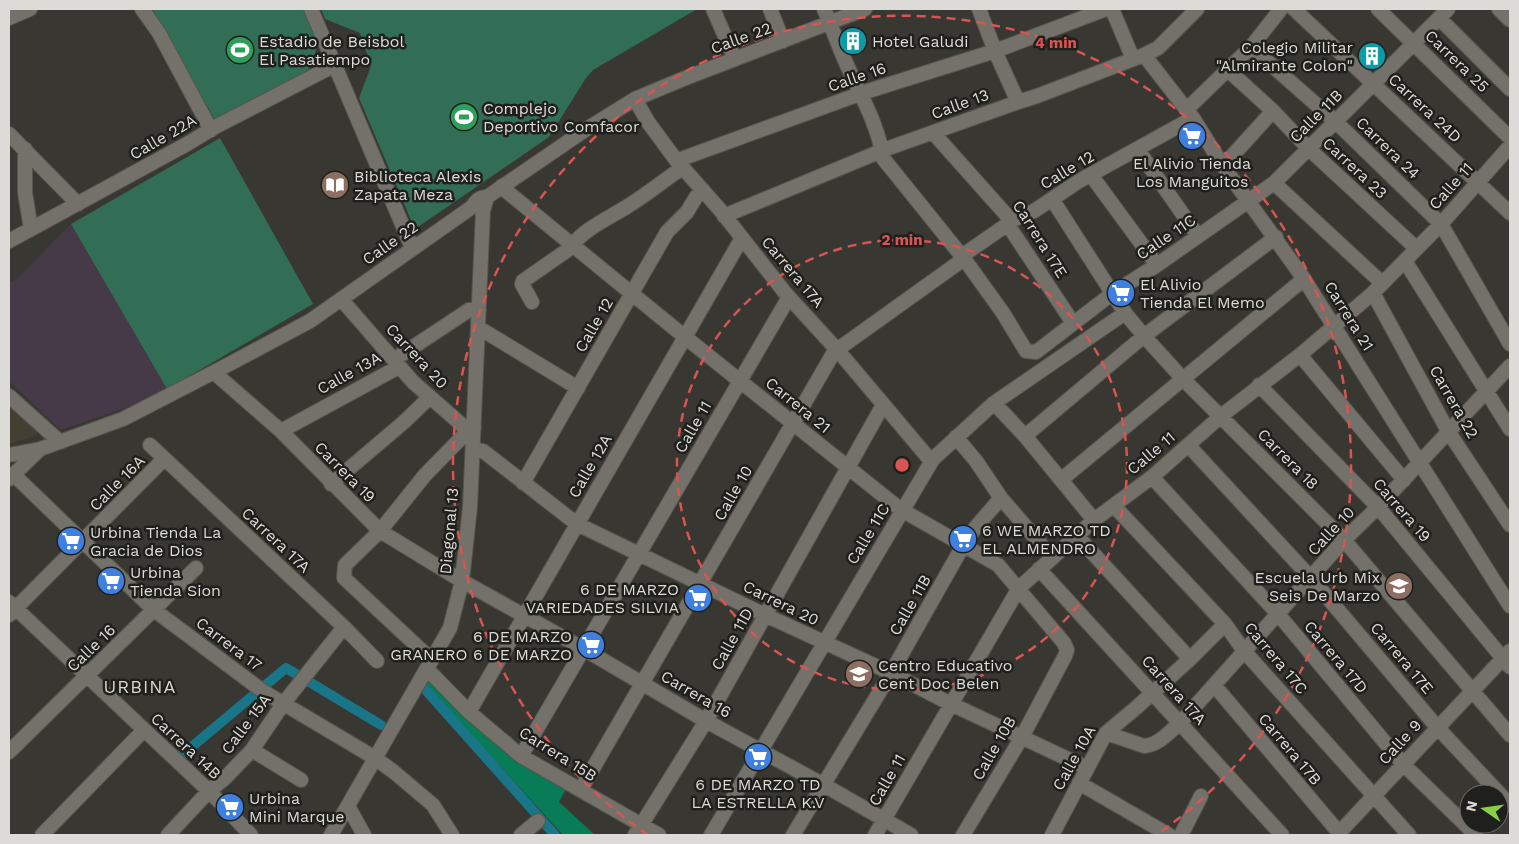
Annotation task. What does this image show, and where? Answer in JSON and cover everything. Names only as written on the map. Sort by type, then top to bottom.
[{"type":"street","points":[[9,18],[30,9]]},
{"type":"street","points":[[142,9],[159,32],[211,130]]},
{"type":"street","points":[[311,9],[413,248]]},
{"type":"street","points":[[713,9],[735,59]]},
{"type":"street","points":[[770,9],[783,41]]},
{"type":"street","points":[[824,9],[882,147],[882,157],[963,258]]},
{"type":"street","name":"Calle 22","points":[[487,196],[635,99],[682,79],[866,9]]},
{"type":"street","points":[[979,9],[1018,102]]},
{"type":"street","name":"Calle 16","points":[[680,164],[681,159],[861,94],[995,51],[1106,9]]},
{"type":"street","points":[[1112,9],[1138,57]]},
{"type":"street","name":"Calle 13","points":[[724,216],[783,190],[882,151],[1037,96],[1138,57],[1158,48],[1198,9]]},
{"type":"street","name":"Calle 12","points":[[963,258],[1010,223],[1091,175],[1138,150],[1190,114],[1228,70],[1251,47],[1281,9]]},
{"type":"street","name":"Carrera 24D","points":[[1294,9],[1510,213]]},
{"type":"street","name":"Carrera 25","points":[[1378,9],[1510,138]]},
{"type":"street","points":[[1499,9],[1510,20]]},
{"type":"street","points":[[1444,13],[1510,89]]},
{"type":"street","name":"Calle 11B","points":[[1248,202],[1274,183],[1444,13]]},
{"type":"street","name":"Carrera 24","points":[[1251,47],[1336,122],[1441,224],[1510,344]]},
{"type":"street","name":"Carrera 21","points":[[1138,57],[1190,114],[1248,202],[1276,237],[1335,326],[1510,606]]},
{"type":"street","name":"Calle 22A","points":[[9,241],[211,130],[336,65]]},
{"type":"street","name":"Carrera 23","points":[[1228,70],[1273,111],[1308,149],[1416,248]]},
{"type":"street","name":"Carrera 17A","points":[[635,99],[662,142],[790,297],[931,461]]},
{"type":"street","points":[[1223,166],[1273,111]]},
{"type":"street","name":"Carrera 17E","points":[[934,132],[1010,219],[1010,228],[1024,251],[1073,322]]},
{"type":"street","points":[[9,134],[78,204]]},
{"type":"street","name":"Calle 11","points":[[875,835],[1019,588],[1094,520],[1152,477],[1221,416],[1335,326],[1377,288],[1441,224],[1510,146]]},
{"type":"street","points":[[25,149],[25,193],[31,229]]},
{"type":"street","points":[[1138,150],[1198,236]]},
{"type":"street","points":[[532,302],[522,284],[523,281],[569,249],[600,224],[679,170],[680,164]]},
{"type":"street","points":[[1091,175],[1157,265]]},
{"type":"street","name":"Carrera 22","points":[[1274,183],[1377,288],[1448,431],[1510,525]]},
{"type":"street","name":"Carrera 21","points":[[502,186],[632,294],[848,468],[903,510],[998,565],[1064,643],[1067,650]]},
{"type":"street","name":"Calle 12","points":[[523,484],[667,232],[687,212],[702,190]]},
{"type":"street","name":"Diagonal 13","points":[[331,835],[450,628],[462,581],[470,507],[473,449],[470,428],[479,310],[477,209],[487,196]]},
{"type":"street","name":"Carrera 18","points":[[1052,199],[1125,313],[1144,336],[1183,379],[1344,540],[1510,735]]},
{"type":"street","name":"Calle 11C","points":[[963,258],[1003,313],[1026,351],[1030,353],[1036,352],[1113,293],[1248,202]]},
{"type":"street","name":"Calle 22","points":[[9,455],[40,449],[123,419],[216,372],[310,321],[413,248],[477,209]]},
{"type":"street","points":[[1026,436],[1144,336],[1276,237]]},
{"type":"street","name":"Calle 12A","points":[[469,712],[742,238]]},
{"type":"street","name":"Calle 10","points":[[581,789],[836,349],[963,258]]},
{"type":"street","points":[[1405,261],[1510,429]]},
{"type":"street","points":[[1062,479],[1304,279]]},
{"type":"street","name":"Calle 11","points":[[521,756],[638,553],[790,297]]},
{"type":"street","name":"Carrera 20","points":[[341,299],[430,398],[470,428]]},
{"type":"street","name":"Calle 13A","points":[[281,431],[395,369],[398,358],[469,310],[479,310]]},
{"type":"street","name":"Calle 11C","points":[[710,835],[762,751],[931,461],[994,403],[1125,313]]},
{"type":"street","points":[[478,330],[484,331],[578,388]]},
{"type":"street","points":[[1300,355],[1404,480]]},
{"type":"street","name":"Calle 10","points":[[1106,733],[1144,746],[1151,746],[1156,744],[1180,723],[1344,540],[1404,480],[1510,366]]},
{"type":"street","name":"Carrera 19","points":[[216,372],[218,376],[281,431],[380,531],[462,581]]},
{"type":"street","name":"Carrera 19","points":[[1259,385],[1378,507],[1508,659]]},
{"type":"street","points":[[9,396],[60,442]]},
{"type":"street","points":[[332,484],[430,398]]},
{"type":"street","points":[[994,403],[1026,436],[1094,520]]},
{"type":"street","name":"Calle 11D","points":[[638,831],[706,721],[883,405]]},
{"type":"street","points":[[430,665],[344,578],[345,565],[380,531],[425,476],[470,428]]},
{"type":"street","points":[[956,437],[976,460],[1001,498],[1052,557]]},
{"type":"street","name":"Carrera 17A","points":[[150,445],[344,627],[377,661]]},
{"type":"street","name":"Carrera 17E","points":[[1188,445],[1311,578],[1437,727],[1510,805]]},
{"type":"street","points":[[11,476],[40,449]]},
{"type":"street","name":"Carrera 20","points":[[473,449],[483,451],[523,484],[577,524],[1087,768]]},
{"type":"street","name":"Calle 16A","points":[[11,609],[83,541],[164,459]]},
{"type":"street","name":"Carrera 17","points":[[11,476],[83,541],[154,610],[259,688],[375,758],[394,772],[433,805],[452,835]]},
{"type":"street","name":"Carrera 17D","points":[[1152,477],[1278,614],[1403,764],[1476,835]]},
{"type":"street","name":"Calle 11B","points":[[793,835],[891,673],[964,544],[1001,498]]},
{"type":"street","name":"Carrera 17C","points":[[1114,506],[1225,624],[1244,651],[1409,835]]},
{"type":"street","points":[[1077,536],[1190,659]]},
{"type":"street","name":"Calle 16","points":[[9,752],[196,568]]},
{"type":"street","name":"Carrera 17A","points":[[1039,568],[1282,835]]},
{"type":"street","name":"Carrera 16","points":[[462,581],[584,649],[706,721],[912,835]]},
{"type":"street","name":"Carrera 14B","points":[[11,609],[87,676],[143,731],[209,791],[250,835]]},
{"type":"street","name":"Calle 10A","points":[[1052,835],[1106,733],[1190,659],[1225,624]]},
{"type":"street","name":"Calle 15A","points":[[168,835],[209,791],[225,778],[252,750],[283,704],[344,627]]},
{"type":"street","name":"Calle 10B","points":[[963,835],[1022,738],[1067,650]]},
{"type":"street","name":"Calle 9","points":[[1339,835],[1437,727],[1508,659]]},
{"type":"street","name":"Carrera 15B","points":[[430,665],[469,712],[521,756],[581,789],[638,831],[658,835]]},
{"type":"street","name":"Carrera 17B","points":[[1214,686],[1339,835]]},
{"type":"street","points":[[42,835],[143,731]]},
{"type":"street","points":[[252,750],[300,780]]},
{"type":"street","points":[[1079,783],[1169,835]]},
{"type":"street","points":[[1181,835],[1200,796]]},
{"type":"street","points":[[348,806],[364,835]]},
{"type":"street","points":[[522,835],[538,821]]},
{"type":"shaded area","points":[[71,224],[167,389],[142,402],[61,430],[9,381],[9,282],[16,280]]},
{"type":"shaded area","points":[[9,405],[38,431],[37,435],[9,444]]},
{"type":"green space","name":"Estadio de Beisbol El Pasatiempo","points":[[152,9],[304,9],[315,34],[316,50],[313,64],[302,77],[215,120]]},
{"type":"green space","name":"Complejo Deportivo Comfacor","points":[[321,9],[697,9],[593,70],[549,137],[418,227],[414,227],[359,98],[371,66],[360,33],[325,19]]},
{"type":"green space","points":[[220,138],[313,304],[167,389],[71,224]]},
{"type":"green space","points":[[429,679],[566,789],[559,802],[595,835],[563,835],[426,685]]},
{"type":"waterway","points":[[182,755],[286,668],[381,725]]},
{"type":"waterway","points":[[423,687],[555,835]]},
{"type":"place","name":"Hotel Galudi","points":[[853,41]]},
{"type":"place","name":"Estadio de Beisbol El Pasatiempo","points":[[240,50]]},
{"type":"place","name":"Colegio Militar \"Almirante Colon\"","points":[[1372,56]]},
{"type":"place","name":"Complejo Deportivo Comfacor","points":[[464,117]]},
{"type":"place","name":"El Alivio Tienda Los Manguitos","points":[[1192,136]]},
{"type":"place","name":"Biblioteca Alexis Zapata Meza","points":[[335,185]]},
{"type":"place","name":"El Alivio Tienda El Memo","points":[[1121,293]]},
{"type":"place","name":"6 WE MARZO TD EL ALMENDRO","points":[[963,539]]},
{"type":"place","name":"Urbina Tienda La Gracia de Dios","points":[[71,541]]},
{"type":"place","name":"Urbina Tienda Sion","points":[[111,581]]},
{"type":"place","name":"Escuela Urb Mix Seis De Marzo","points":[[1399,586]]},
{"type":"place","name":"6 DE MARZO VARIEDADES SILVIA","points":[[698,598]]},
{"type":"place","name":"6 DE MARZO GRANERO 6 DE MARZO","points":[[591,645]]},
{"type":"place","name":"Centro Educativo Cent Doc Belen","points":[[859,674]]},
{"type":"place","name":"6 DE MARZO TD LA ESTRELLA K.V","points":[[758,757]]},
{"type":"place","name":"Urbina Mini Marque","points":[[230,807]]},
{"type":"district","name":"URBINA","points":[[140,686]]}]
